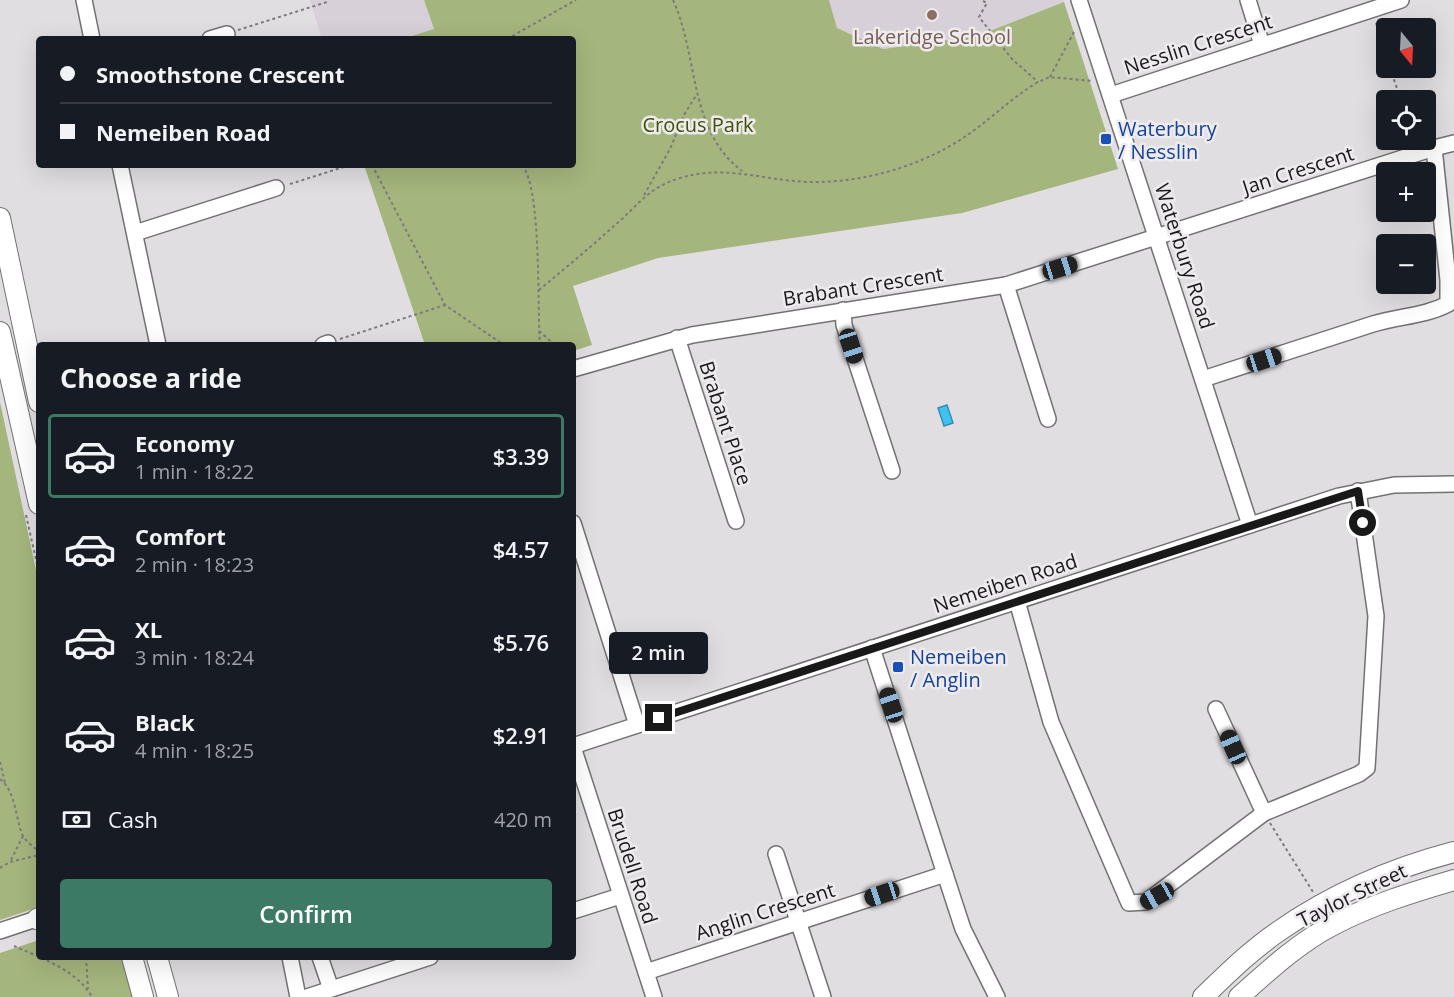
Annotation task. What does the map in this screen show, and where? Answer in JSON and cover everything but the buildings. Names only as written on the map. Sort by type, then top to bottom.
[{"type":"main road","points":[[0,218],[36,388]]},
{"type":"main road","points":[[0,332],[36,491]]},
{"type":"main road","name":"Taylor Street","points":[[1203,997],[1278,932],[1321,904],[1399,871],[1454,852]]},
{"type":"main road","name":"Taylor Street","points":[[1239,997],[1299,947],[1332,925],[1379,905],[1454,880]]},
{"type":"main road","points":[[133,960],[143,997]]},
{"type":"main road","points":[[158,960],[168,997]]},
{"type":"street","points":[[84,0],[92,36]]},
{"type":"street","name":"Waterbury Road","points":[[1079,0],[1250,525]]},
{"type":"street","points":[[1248,0],[1262,45]]},
{"type":"street","name":"Nesslin Crescent","points":[[1109,88],[1262,45],[1401,0]]},
{"type":"street","points":[[220,36],[227,34]]},
{"type":"street","name":"Jan Crescent","points":[[1436,148],[1454,143]]},
{"type":"street","name":"Jan Crescent","points":[[1157,237],[1428,150]]},
{"type":"street","points":[[1203,380],[1408,314],[1430,314],[1448,304],[1448,280],[1434,150]]},
{"type":"street","points":[[121,168],[158,342]]},
{"type":"street","points":[[135,233],[276,188]]},
{"type":"street","name":"Brabant Crescent","points":[[576,368],[677,338],[1006,285],[1157,237]]},
{"type":"street","points":[[1006,285],[1048,419]]},
{"type":"street","points":[[843,310],[844,325],[892,471]]},
{"type":"street","name":"Brabant Place","points":[[677,338],[736,521]]},
{"type":"street","name":"Nemeiben Road","points":[[576,746],[1358,491],[1394,485],[1454,484]]},
{"type":"street","points":[[1017,601],[1051,722],[1130,903],[1146,902],[1267,819],[1368,768],[1376,616],[1358,491]]},
{"type":"street","points":[[576,532],[637,725]]},
{"type":"street","points":[[872,648],[963,929],[997,997]]},
{"type":"street","points":[[1216,709],[1267,819]]},
{"type":"street","name":"Brudell Road","points":[[576,757],[654,997]]},
{"type":"street","points":[[776,854],[823,997]]},
{"type":"street","name":"Anglin Crescent","points":[[646,972],[945,874]]},
{"type":"street","points":[[576,910],[620,896]]},
{"type":"street","points":[[0,931],[36,919]]},
{"type":"street","points":[[291,960],[298,997]]},
{"type":"street","points":[[321,960],[331,989]]},
{"type":"street","points":[[307,997],[421,960]]},
{"type":"path","points":[[512,36],[576,0]]},
{"type":"path","points":[[673,0],[687,43],[697,93],[712,138],[728,160],[743,172]]},
{"type":"path","points":[[983,1],[987,3],[979,17],[1012,59],[1038,82]]},
{"type":"path","points":[[250,26],[327,3]]},
{"type":"path","points":[[1050,77],[1075,30]]},
{"type":"path","points":[[644,195],[680,178],[704,173],[743,172],[777,180],[836,181],[866,176],[916,162],[954,144],[1038,82],[1050,77],[1092,81],[1094,86],[1109,88]]},
{"type":"path","points":[[538,290],[622,219],[644,195],[670,150],[684,115],[697,93]]},
{"type":"path","points":[[300,181],[341,168]]},
{"type":"path","points":[[374,168],[445,305],[500,342]]},
{"type":"path","points":[[525,168],[528,172],[533,205],[540,342]]},
{"type":"path","points":[[350,335],[445,305]]},
{"type":"path","points":[[539,331],[552,342]]},
{"type":"path","points":[[0,762],[23,836],[36,851]]},
{"type":"path","points":[[0,779],[5,783]]},
{"type":"path","points":[[1267,819],[1314,892]]},
{"type":"path","points":[[10,862],[23,836]]},
{"type":"path","points":[[0,868],[10,862],[36,855]]},
{"type":"path","points":[[14,945],[36,956]]},
{"type":"path","points":[[44,960],[64,970],[88,989]]},
{"type":"path","points":[[86,960],[88,989],[92,997]]},
{"type":"shaded area","points":[[310,0],[424,0],[434,29],[412,36],[321,36]]},
{"type":"shaded area","name":"Lakeridge School","points":[[829,0],[1063,0],[1064,2],[977,36],[883,49],[837,28]]},
{"type":"green space","name":"Crocus Park","points":[[424,0],[829,0],[837,28],[883,49],[977,36],[1064,2],[1118,169],[962,213],[658,258],[573,286],[592,345],[576,350],[576,342],[424,342],[365,168],[576,168],[576,36],[412,36],[434,29]]},
{"type":"green space","points":[[0,402],[36,570],[36,908],[0,920]]},
{"type":"green space","points":[[36,941],[36,960],[126,960],[138,997],[0,997],[0,953]]},
{"type":"water","points":[[947,405],[953,423],[944,426],[938,408]]},
{"type":"place","name":"Lakeridge School","points":[[932,15]]},
{"type":"place","name":"Waterbury / Nesslin","points":[[1106,139]]},
{"type":"place","name":"Nemeiben / Anglin","points":[[898,667]]},
{"type":"route","points":[[659,718],[1339,496],[1358,491],[1363,523]]}]
